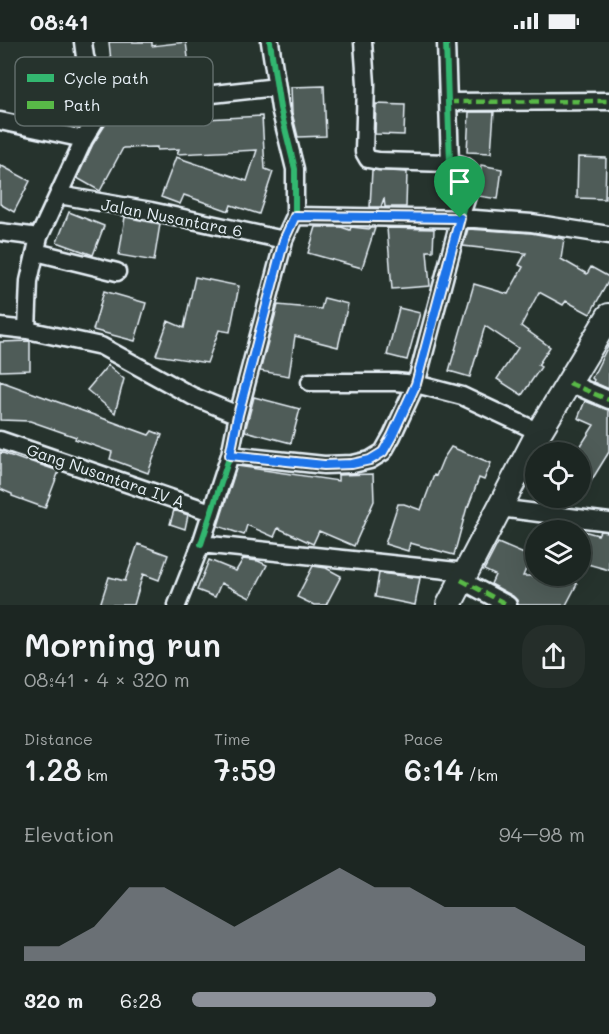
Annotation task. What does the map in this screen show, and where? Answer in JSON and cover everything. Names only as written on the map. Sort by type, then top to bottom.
[{"type":"street","points":[[83,42],[85,57]]},
{"type":"street","points":[[177,605],[201,544],[230,455],[238,415],[284,240],[295,216],[295,169],[280,108],[270,42]]},
{"type":"street","points":[[230,455],[324,465],[352,464],[370,460],[383,452],[416,384],[470,187],[471,172],[466,166],[457,163],[368,159],[364,152],[366,84],[363,42]]},
{"type":"street","points":[[446,42],[450,163]]},
{"type":"street","points":[[213,94],[277,87]]},
{"type":"street","points":[[449,102],[609,101]]},
{"type":"street","points":[[0,121],[15,124]]},
{"type":"street","points":[[23,126],[84,139]]},
{"type":"street","points":[[27,330],[28,281],[37,244],[92,126]]},
{"type":"street","name":"Jalan Nusantara 6","points":[[58,195],[151,211],[284,240]]},
{"type":"street","points":[[295,216],[460,218],[532,223],[609,235]]},
{"type":"street","points":[[0,232],[117,273]]},
{"type":"street","points":[[449,605],[539,432],[609,316]]},
{"type":"street","points":[[0,327],[27,330],[101,346],[192,396],[238,415]]},
{"type":"street","points":[[310,382],[416,384],[462,396],[539,432]]},
{"type":"street","points":[[569,382],[609,400]]},
{"type":"street","name":"Gang Nusantara IV A","points":[[0,440],[211,512]]},
{"type":"street","points":[[499,508],[609,522]]},
{"type":"street","points":[[201,544],[464,576],[508,605]]},
{"type":"building","points":[[109,42],[152,42],[152,46],[186,42],[188,57],[111,57]]},
{"type":"building","points":[[324,86],[326,136],[298,137],[292,113],[291,87]]},
{"type":"building","points":[[376,104],[405,105],[404,135],[375,134]]},
{"type":"building","points":[[469,112],[494,112],[491,153],[467,152]]},
{"type":"building","points":[[262,116],[265,169],[273,172],[259,214],[231,205],[229,211],[184,195],[180,204],[161,197],[176,157],[247,181],[257,150],[177,154],[179,149],[123,148],[100,191],[77,178],[104,126],[213,126],[213,119]]},
{"type":"building","points":[[578,157],[606,158],[605,199],[577,198]]},
{"type":"building","points":[[0,165],[30,181],[14,212],[0,204]]},
{"type":"building","points":[[481,165],[502,169],[498,199],[478,196]]},
{"type":"building","points":[[372,170],[407,172],[406,207],[385,207],[384,198],[381,207],[370,207]]},
{"type":"building","points":[[69,212],[104,226],[93,255],[57,242]]},
{"type":"building","points":[[125,217],[160,224],[154,261],[119,255]]},
{"type":"building","points":[[316,227],[341,227],[350,230],[351,227],[375,228],[362,268],[308,253]]},
{"type":"building","points":[[387,228],[434,229],[433,251],[427,251],[430,286],[392,289]]},
{"type":"building","points":[[468,229],[531,233],[564,239],[561,259],[587,274],[591,267],[609,277],[590,314],[566,301],[563,305],[539,292],[521,326],[550,347],[538,365],[541,367],[522,395],[497,379],[518,348],[485,326],[470,377],[449,371],[474,284],[508,294],[523,267],[519,265],[526,253],[463,246]]},
{"type":"building","points":[[195,277],[239,286],[230,332],[219,330],[207,363],[156,355],[168,321],[184,328]]},
{"type":"building","points":[[104,291],[146,303],[135,341],[93,330]]},
{"type":"building","points":[[324,298],[348,304],[338,347],[295,336],[289,376],[260,371],[278,305],[321,309]]},
{"type":"building","points":[[399,308],[420,313],[407,360],[387,355]]},
{"type":"building","points":[[30,341],[30,370],[0,371],[0,342]]},
{"type":"building","points":[[609,344],[609,389],[593,382],[592,378]]},
{"type":"building","points":[[108,365],[124,379],[115,413],[87,390]]},
{"type":"building","points":[[0,381],[149,435],[152,431],[162,435],[148,473],[110,459],[112,452],[75,439],[76,437],[30,421],[0,420]]},
{"type":"building","points":[[254,397],[300,409],[291,443],[245,431]]},
{"type":"building","points":[[585,401],[609,410],[609,452],[591,481],[591,442],[583,442],[594,425],[578,418]]},
{"type":"building","points":[[451,447],[491,463],[484,480],[479,478],[467,507],[454,555],[410,543],[408,551],[385,544],[398,504],[421,510],[434,475],[436,476]]},
{"type":"building","points":[[0,452],[59,471],[45,508],[0,489]]},
{"type":"building","points":[[237,466],[338,481],[338,475],[373,474],[374,501],[354,546],[319,531],[313,544],[278,528],[274,537],[247,525],[244,535],[218,526]]},
{"type":"building","points":[[174,510],[188,515],[185,529],[170,524]]},
{"type":"building","points":[[600,531],[609,532],[609,570],[591,565],[591,533],[598,535]]},
{"type":"building","points":[[498,543],[525,554],[523,576],[525,576],[525,586],[576,586],[566,605],[518,605],[513,596],[491,584],[495,575],[484,570]]},
{"type":"building","points":[[138,544],[168,555],[159,580],[143,574],[134,605],[100,605],[109,577],[125,581]]},
{"type":"building","points":[[243,559],[267,565],[250,598],[221,583],[215,597],[197,590],[209,560],[236,571]]},
{"type":"building","points":[[313,566],[326,568],[341,576],[326,605],[314,605],[297,597]]},
{"type":"building","points":[[379,573],[420,578],[415,605],[375,597]]},
{"type":"marked path","points":[[449,102],[609,101]]},
{"type":"marked path","points":[[569,383],[609,400]]},
{"type":"marked path","points":[[461,580],[508,605]]},
{"type":"cycle path","points":[[201,544],[230,455],[238,415],[284,240],[295,216],[295,169],[280,108],[270,42]]},
{"type":"cycle path","points":[[230,455],[324,465],[353,464],[370,460],[383,452],[392,436],[416,384],[470,187],[471,172],[462,165],[450,163],[446,42]]},
{"type":"route","points":[[295,216],[460,218],[416,384],[383,452],[370,460],[352,464],[324,465],[230,455],[238,415],[284,240],[295,216]]}]
